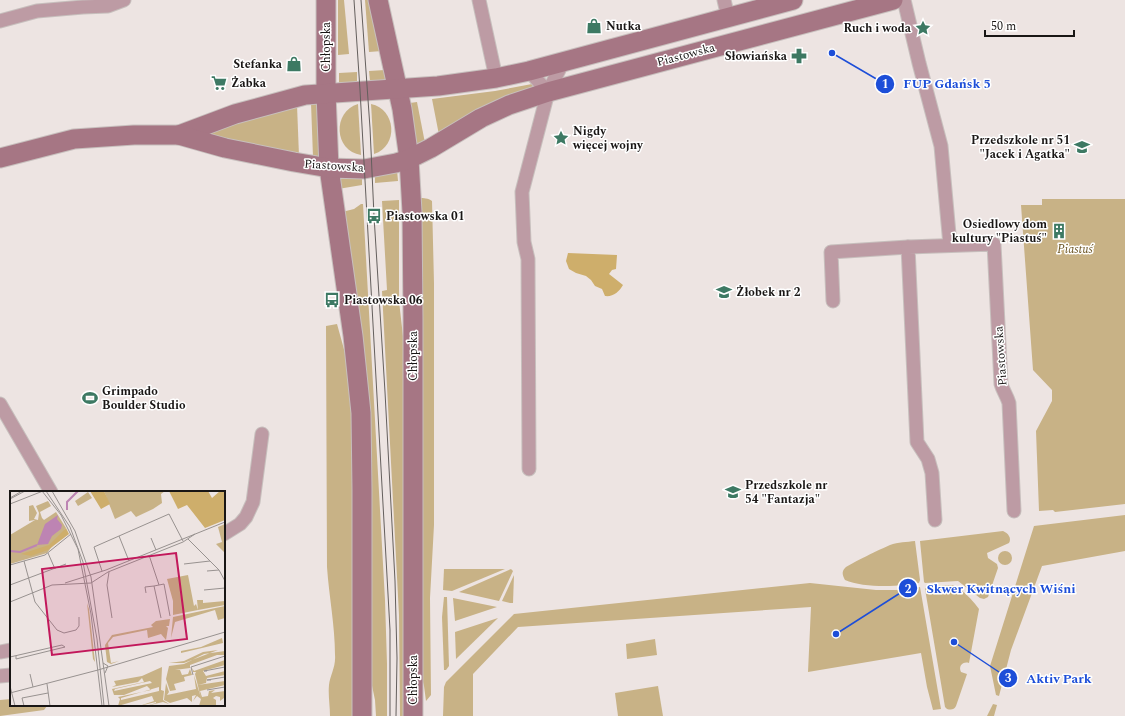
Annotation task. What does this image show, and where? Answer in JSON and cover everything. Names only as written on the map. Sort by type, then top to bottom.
[{"type":"street","points":[[0,21],[29,13],[124,0]]},
{"type":"street","name":"Chłopska","points":[[326,0],[328,168],[353,336],[361,413],[362,716]]},
{"type":"street","name":"Chłopska","points":[[378,0],[402,109],[409,159],[412,212],[413,716]]},
{"type":"street","points":[[479,0],[496,78]]},
{"type":"street","name":"Piastowska","points":[[178,135],[242,112],[305,95],[438,86],[496,78],[529,71],[563,62],[726,8],[793,0]]},
{"type":"street","name":"Piastowska","points":[[0,158],[74,139],[134,135],[178,135],[225,148],[294,162],[328,168],[364,169],[409,159],[431,148],[481,118],[509,104],[548,92],[893,0]]},
{"type":"street","points":[[904,0],[941,146],[950,245]]},
{"type":"street","points":[[529,470],[528,259],[524,242],[522,192],[548,92],[563,62]]},
{"type":"street","points":[[529,71],[548,92]]},
{"type":"street","name":"Piastowska","points":[[833,301],[831,252],[908,247],[994,244],[1001,384],[1009,403],[1014,511]]},
{"type":"street","points":[[908,247],[917,442],[928,458],[932,473],[935,520]]},
{"type":"street","points":[[0,404],[50,491]]},
{"type":"street","points":[[225,533],[240,524],[246,517],[253,502],[262,434]]},
{"type":"street","points":[[0,652],[10,650]]},
{"type":"street","points":[[0,676],[10,675]]},
{"type":"green space","points":[[338,0],[344,0],[349,54],[338,55]]},
{"type":"green space","points":[[365,0],[371,0],[382,51],[369,52]]},
{"type":"green space","points":[[385,70],[388,80],[370,81],[369,71]]},
{"type":"green space","points":[[357,72],[357,83],[339,84],[339,73]]},
{"type":"green space","points":[[532,84],[536,86],[439,135],[432,99],[495,91]]},
{"type":"green space","points":[[417,102],[425,143],[417,147],[410,103]]},
{"type":"green space","points":[[311,103],[318,103],[319,158],[313,157]]},
{"type":"green space","points":[[358,104],[361,155],[352,152],[345,146],[341,139],[340,131],[340,123],[344,115],[350,108]]},
{"type":"green space","points":[[371,104],[379,107],[386,113],[390,120],[391,128],[391,136],[388,144],[382,150],[374,154]]},
{"type":"green space","points":[[297,105],[299,156],[195,133]]},
{"type":"green space","points":[[397,170],[398,181],[375,183],[375,176]]},
{"type":"green space","points":[[362,177],[362,185],[338,189],[337,179]]},
{"type":"green space","points":[[419,198],[432,201],[434,283],[434,525],[430,598],[431,695],[426,701],[422,678]]},
{"type":"green space","name":"Piastuś","points":[[1042,199],[1125,199],[1125,504],[1055,512],[1053,510],[1039,511],[1036,431],[1052,401],[1052,390],[1033,370],[1021,205],[1042,205]]},
{"type":"green space","points":[[399,200],[399,301],[406,363],[407,716],[400,716],[399,615],[382,291],[387,290],[382,201]]},
{"type":"green space","points":[[363,204],[385,600],[387,716],[376,716],[375,700],[371,681],[342,212],[354,209]]},
{"type":"green space","points":[[337,324],[350,371],[351,384],[353,448],[354,716],[330,716],[329,697],[330,681],[335,659],[334,633],[327,567],[326,326]]},
{"type":"green space","points":[[1125,515],[1125,551],[1042,566],[1011,650],[999,696],[996,695],[990,666],[1034,526]]},
{"type":"green space","points":[[1003,531],[1009,536],[1009,543],[987,553],[988,558],[997,564],[998,568],[988,597],[984,599],[980,598],[958,581],[924,582],[920,541]]},
{"type":"green space","points":[[915,541],[920,580],[919,583],[871,586],[845,580],[843,571],[853,563],[890,545]]},
{"type":"green space","points":[[1005,551],[1010,553],[1012,558],[1010,563],[1005,565],[1000,563],[998,558],[1000,553]]},
{"type":"green space","points":[[444,569],[505,569],[452,591],[443,590]]},
{"type":"green space","points":[[511,569],[513,571],[499,601],[459,592]]},
{"type":"green space","points":[[514,575],[513,603],[502,601]]},
{"type":"green space","points":[[810,583],[876,590],[896,590],[920,587],[941,709],[933,710],[921,653],[808,672],[811,607],[518,627],[473,674],[473,716],[443,716],[444,687],[446,682],[514,614]]},
{"type":"green space","points":[[928,586],[956,586],[971,599],[979,609],[969,663],[963,663],[960,668],[961,672],[967,674],[956,706],[951,710],[945,707],[925,589]]},
{"type":"green space","points":[[444,597],[447,597],[449,666],[446,670],[444,670],[442,617]]},
{"type":"green space","points":[[453,598],[497,607],[455,621]]},
{"type":"green space","points":[[498,618],[456,659],[455,632]]},
{"type":"green space","points":[[655,639],[657,655],[627,659],[626,644]]},
{"type":"green space","points":[[658,686],[663,716],[618,716],[615,693]]},
{"type":"green space","points":[[10,699],[10,706],[47,706],[44,710],[0,716],[0,700]]},
{"type":"green space","points":[[993,704],[997,705],[994,716],[987,716]]},
{"type":"shaded area","points":[[568,253],[617,255],[616,269],[612,270],[609,274],[623,285],[620,290],[611,296],[605,296],[602,289],[595,286],[586,276],[569,269],[566,261]]},
{"type":"tram line","points":[[354,0],[390,630],[390,716]]},
{"type":"tram line","points":[[361,0],[370,128],[395,581],[397,658],[396,716]]},
{"type":"place","name":"Nutka","points":[[594,26]]},
{"type":"place","name":"Ruch i woda","points":[[923,28]]},
{"type":"place","name":"FUP Gdańsk 5","points":[[832,53]]},
{"type":"place","name":"Słowiańska","points":[[799,56]]},
{"type":"place","name":"Stefanka","points":[[294,64]]},
{"type":"place","name":"Żabka","points":[[219,83]]},
{"type":"place","name":"Nigdy więcej wojny","points":[[561,138]]},
{"type":"place","name":"Przedszkole nr 51 \"Jacek i Agatka\"","points":[[1082,147]]},
{"type":"place","name":"Piastowska 01","points":[[374,216]]},
{"type":"place","name":"Osiedlowy dom kultury \"Piastuś\"","points":[[1059,231]]},
{"type":"place","name":"Żłobek nr 2","points":[[724,292]]},
{"type":"place","name":"Piastowska 06","points":[[332,300]]},
{"type":"place","name":"Grimpado Boulder Studio","points":[[90,398]]},
{"type":"place","name":"Przedszkole nr 54 \"Fantazja\"","points":[[733,492]]},
{"type":"place","name":"Skwer Kwitnących Wiśni","points":[[836,634]]},
{"type":"place","name":"Aktiv Park","points":[[954,642]]}]
